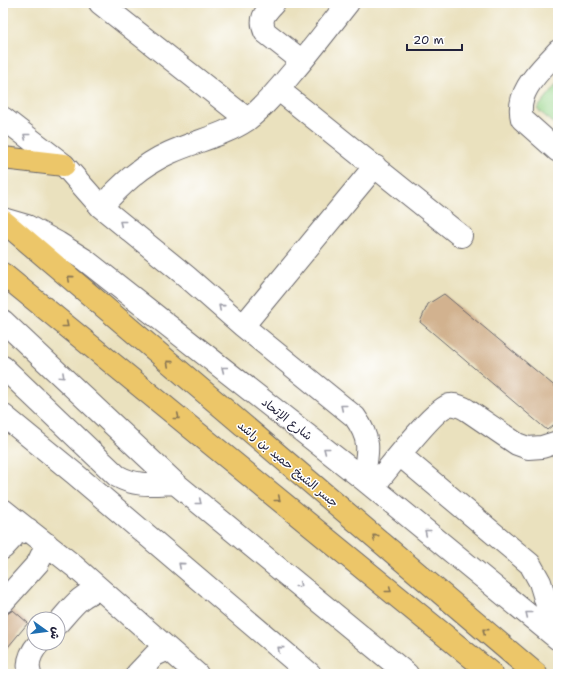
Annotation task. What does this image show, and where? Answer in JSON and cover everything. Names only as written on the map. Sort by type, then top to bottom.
[{"type":"highway","points":[[3,158],[64,165]]},
{"type":"highway","name":"شارع الإتحاد","points":[[3,220],[41,253]]},
{"type":"highway","name":"جسر الشيخ حميد بن راشد","points":[[41,253],[536,674]]},
{"type":"highway","points":[[3,274],[492,674]]},
{"type":"street","points":[[274,3],[263,18],[262,25],[265,32],[302,61]]},
{"type":"street","points":[[100,206],[120,185],[143,167],[168,153],[222,134],[247,119],[261,108],[279,90],[348,3]]},
{"type":"street","points":[[110,6],[247,119]]},
{"type":"street","points":[[556,144],[522,119],[520,106],[526,88],[558,50]]},
{"type":"street","points":[[279,90],[462,236]]},
{"type":"street","points":[[3,118],[64,165],[100,206],[355,418],[363,428],[367,441],[368,483]]},
{"type":"street","points":[[243,326],[375,166]]},
{"type":"street","name":"شارع الإتحاد","points":[[3,220],[27,226],[85,260],[368,483],[558,639]]},
{"type":"street","points":[[3,321],[175,483],[407,674]]},
{"type":"street","points":[[3,367],[117,476],[136,484],[175,483]]},
{"type":"street","points":[[368,483],[400,455],[440,409],[450,405],[459,406],[468,410],[517,444],[528,448],[542,447],[558,442]]},
{"type":"street","points":[[3,415],[310,674]]},
{"type":"street","points":[[400,455],[530,564],[540,582],[558,639]]},
{"type":"street","points":[[3,510],[47,544],[168,649],[190,671]]},
{"type":"street","points":[[3,548],[16,534],[28,529]]},
{"type":"street","points":[[3,602],[38,563],[47,544]]},
{"type":"street","points":[[66,615],[83,597],[94,591],[100,590]]},
{"type":"street","points":[[137,674],[154,655],[168,649]]},
{"type":"street","points":[[30,674],[28,663],[33,651]]},
{"type":"green space","points":[[558,83],[558,127],[537,109]]},
{"type":"building","points":[[444,294],[558,389],[558,421],[547,430],[420,322],[428,304]]},
{"type":"building","points":[[13,610],[26,621],[26,625],[3,653],[3,614],[7,614]]}]
